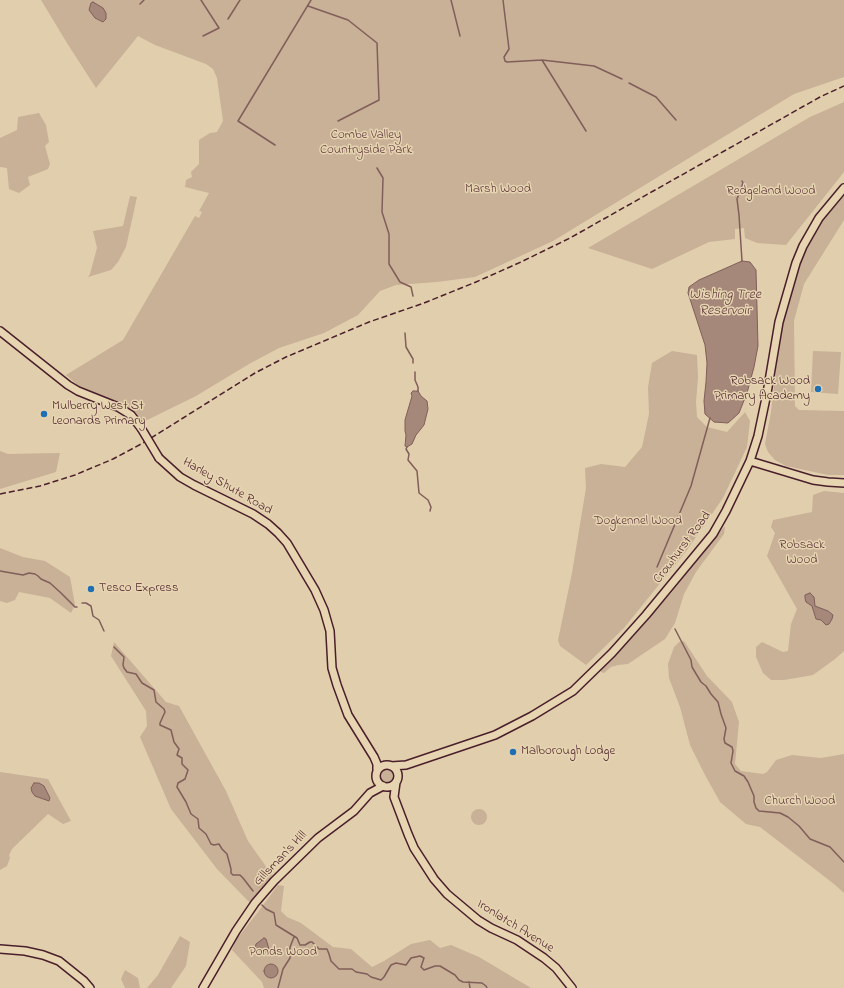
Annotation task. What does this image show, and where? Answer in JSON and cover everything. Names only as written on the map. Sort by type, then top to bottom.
[{"type":"main road","name":"Crowhurst Road","points":[[388,766],[406,765],[495,735],[532,716],[573,691],[612,653],[646,615],[713,534],[750,461],[763,417],[779,322],[796,263],[819,218],[844,188]]},
{"type":"main road","name":"Harley Shute Road","points":[[0,331],[68,385],[78,391],[118,407],[131,415],[159,458],[180,477],[194,486],[253,514],[268,524],[287,543],[315,590],[324,610],[330,631],[332,668],[337,685],[348,715],[374,757],[377,764],[377,775]]},
{"type":"main road","points":[[750,461],[813,480],[844,483]]},
{"type":"main road","points":[[374,757],[380,763],[396,771],[397,779]]},
{"type":"main road","points":[[384,787],[391,786],[406,765]]},
{"type":"main road","points":[[370,793],[381,767],[388,766]]},
{"type":"main road","points":[[377,775],[378,783],[394,797]]},
{"type":"main road","name":"Ironlatch Avenue","points":[[397,779],[394,797],[414,848],[434,879],[447,894],[478,920],[517,940],[544,958],[556,968],[572,988]]},
{"type":"main road","name":"Gillsman's Hill","points":[[203,988],[236,931],[255,903],[274,881],[318,838],[354,811],[370,793],[384,787]]},
{"type":"main road","points":[[0,949],[25,951],[43,955],[59,961],[90,988]]},
{"type":"green space","name":"Combe Valley Countryside Park","points":[[41,0],[844,0],[844,77],[794,94],[553,241],[475,277],[396,285],[380,291],[358,315],[324,333],[279,348],[196,396],[141,423],[131,411],[80,387],[66,375],[123,340],[195,216],[199,218],[202,212],[199,211],[209,193],[185,187],[186,180],[192,177],[191,172],[199,164],[199,140],[210,133],[217,132],[223,121],[217,78],[213,69],[206,64],[155,45],[138,36],[96,88]]},
{"type":"green space","name":"Redgeland Wood","points":[[844,102],[844,172],[786,245],[757,243],[745,238],[744,228],[735,229],[735,239],[709,242],[652,269],[588,248],[810,117]]},
{"type":"green space","points":[[39,113],[46,125],[49,142],[45,146],[50,164],[48,169],[28,177],[30,185],[19,193],[9,189],[7,168],[0,167],[0,138],[17,130],[18,117]]},
{"type":"green space","points":[[844,194],[844,220],[804,284],[794,321],[795,406],[799,410],[844,411],[844,475],[828,475],[786,466],[775,460],[768,452],[765,444],[771,412],[781,325],[792,283],[813,235],[822,219]]},
{"type":"green space","points":[[130,196],[137,197],[126,247],[118,262],[111,270],[88,277],[97,248],[93,231],[123,226]]},
{"type":"green space","name":"Dogkennel Wood","points":[[672,351],[697,355],[697,417],[707,427],[727,432],[745,412],[750,421],[747,447],[723,498],[687,550],[624,628],[586,665],[560,646],[558,640],[572,573],[586,488],[585,468],[601,464],[625,467],[642,447],[649,414],[648,387],[652,363]]},
{"type":"green space","points":[[813,351],[841,352],[838,394],[811,392]]},
{"type":"green space","points":[[0,451],[8,454],[60,453],[56,472],[0,489]]},
{"type":"green space","name":"Robsack Wood","points":[[824,491],[844,493],[844,651],[813,675],[784,680],[771,680],[763,673],[756,657],[756,647],[762,642],[783,652],[788,651],[791,624],[797,609],[767,556],[775,533],[771,527],[773,520],[812,512],[813,495]]},
{"type":"green space","points":[[724,527],[724,534],[696,572],[684,594],[675,623],[665,639],[628,664],[611,667],[604,673],[601,672],[606,661],[632,637],[672,592]]},
{"type":"green space","points":[[0,548],[23,557],[45,561],[70,577],[75,605],[71,613],[50,598],[19,592],[15,600],[7,603],[0,601]]},
{"type":"green space","name":"Church Wood","points":[[684,641],[707,676],[732,702],[739,722],[735,764],[741,771],[763,774],[767,772],[776,760],[792,755],[821,758],[844,754],[844,893],[760,827],[746,824],[720,802],[690,745],[680,707],[669,678],[668,664],[674,647],[679,642]]},
{"type":"green space","points":[[114,642],[166,702],[179,706],[226,791],[248,841],[272,875],[251,904],[217,869],[171,809],[140,737],[147,726],[146,711],[111,656]]},
{"type":"green space","points":[[386,768],[392,770],[394,776],[392,782],[386,784],[380,782],[378,776],[380,770]]},
{"type":"green space","points":[[0,772],[48,779],[71,821],[63,824],[48,814],[12,849],[7,866],[0,870]]},
{"type":"green space","points":[[479,809],[485,811],[487,817],[485,823],[479,825],[473,823],[471,817],[473,811]]},
{"type":"green space","name":"Ponds Wood","points":[[278,885],[284,886],[281,911],[287,917],[301,923],[333,947],[351,949],[372,967],[411,944],[430,940],[440,948],[451,945],[479,957],[531,988],[264,988],[262,982],[232,950],[236,940]]},
{"type":"green space","points":[[180,936],[190,942],[186,966],[171,988],[147,988],[158,975]]},
{"type":"green space","points":[[125,970],[138,978],[140,988],[125,988],[121,979]]},
{"type":"water","points":[[93,2],[103,8],[106,13],[106,19],[103,22],[95,18],[89,10],[91,3]]},
{"type":"water","name":"Wishing Tree Reservoir","points":[[742,261],[750,262],[756,270],[758,346],[747,393],[739,413],[728,423],[714,422],[705,414],[704,401],[707,363],[705,345],[688,293],[689,287],[699,280]]},
{"type":"water","points":[[413,391],[418,391],[427,401],[428,409],[424,425],[416,435],[412,444],[407,447],[405,446],[405,420],[412,396],[411,393]]},
{"type":"water","points":[[810,593],[814,597],[815,606],[828,611],[833,615],[829,624],[826,625],[821,620],[816,619],[812,606],[806,602],[805,598],[805,595]]},
{"type":"water","points":[[34,783],[39,783],[44,786],[50,798],[49,801],[35,796],[31,788]]},
{"type":"water","points":[[264,938],[266,939],[269,949],[264,953],[255,949],[256,944]]},
{"type":"water","points":[[271,964],[276,966],[278,971],[276,976],[271,978],[266,976],[264,971],[266,966]]},
{"type":"waterway","points":[[140,4],[144,0]]},
{"type":"waterway","points":[[201,0],[219,28],[203,36]]},
{"type":"waterway","points":[[228,19],[240,0]]},
{"type":"waterway","points":[[275,145],[238,121],[311,0]]},
{"type":"waterway","points":[[451,0],[460,36]]},
{"type":"waterway","points":[[503,0],[509,49],[504,57],[505,61],[542,60],[594,66],[622,79]]},
{"type":"waterway","points":[[308,6],[348,20],[377,43],[379,100],[338,121]]},
{"type":"waterway","points":[[542,60],[586,131]]},
{"type":"waterway","points":[[629,83],[656,97],[676,120]]},
{"type":"waterway","points":[[377,168],[383,178],[382,212],[389,234],[389,264],[400,282],[411,287],[413,296]]},
{"type":"waterway","points":[[742,181],[743,183],[737,199],[742,261]]},
{"type":"waterway","points":[[405,333],[406,347],[413,359],[413,363]]},
{"type":"waterway","points":[[415,372],[415,380],[418,391]]},
{"type":"waterway","points":[[657,567],[691,486],[710,418]]},
{"type":"waterway","points":[[407,447],[406,449],[409,454],[408,460],[417,471],[419,493],[428,500],[431,507],[430,511]]},
{"type":"waterway","points":[[0,571],[23,575],[29,573],[35,574],[41,579],[50,583],[75,607],[77,607]]},
{"type":"waterway","points":[[82,603],[86,603],[91,606],[93,616],[99,620],[104,631]]},
{"type":"waterway","points":[[675,629],[691,660],[692,667],[701,682],[706,686],[718,702],[726,728],[724,739],[725,743],[732,747],[733,751],[731,763],[735,771],[744,776],[748,782],[754,796],[756,808],[759,811],[780,813],[788,817],[799,826],[810,839],[830,847],[844,862]]},
{"type":"waterway","points":[[114,647],[124,657],[123,665],[127,672],[136,674],[142,683],[154,690],[156,702],[164,709],[165,712],[160,725],[171,730],[174,742],[179,749],[177,755],[182,758],[182,764],[188,770],[185,779],[178,783],[177,787],[191,814],[198,819],[199,828],[206,834],[211,844],[219,844],[227,854],[231,873],[233,875],[240,875],[253,891]]},
{"type":"waterway","points":[[262,905],[274,913],[276,925],[297,938],[300,945],[305,945],[312,942],[319,949],[327,949],[331,961],[339,969],[352,969],[356,972],[367,974],[381,980],[391,965],[396,963],[406,965],[411,958],[420,956],[424,958],[421,967],[424,970],[435,966],[440,966],[463,982],[482,983],[487,988]]},
{"type":"waterway","points":[[278,988],[283,969],[290,958],[290,947],[294,937]]},
{"type":"waterway","points":[[469,982],[470,988]]},
{"type":"railway","points":[[0,494],[40,486],[75,475],[113,459],[143,443],[255,373],[286,357],[369,322],[424,303],[476,282],[521,262],[570,238],[820,97],[844,86]]},
{"type":"place","name":"Robsack Wood Primary Academy","points":[[818,389]]},
{"type":"place","name":"Mulberry West St Leonards Primary","points":[[44,414]]},
{"type":"place","name":"Tesco Express","points":[[91,589]]},
{"type":"place","name":"Malborough Lodge","points":[[513,752]]},
{"type":"park label","name":"Marsh Wood","points":[[498,190]]}]
